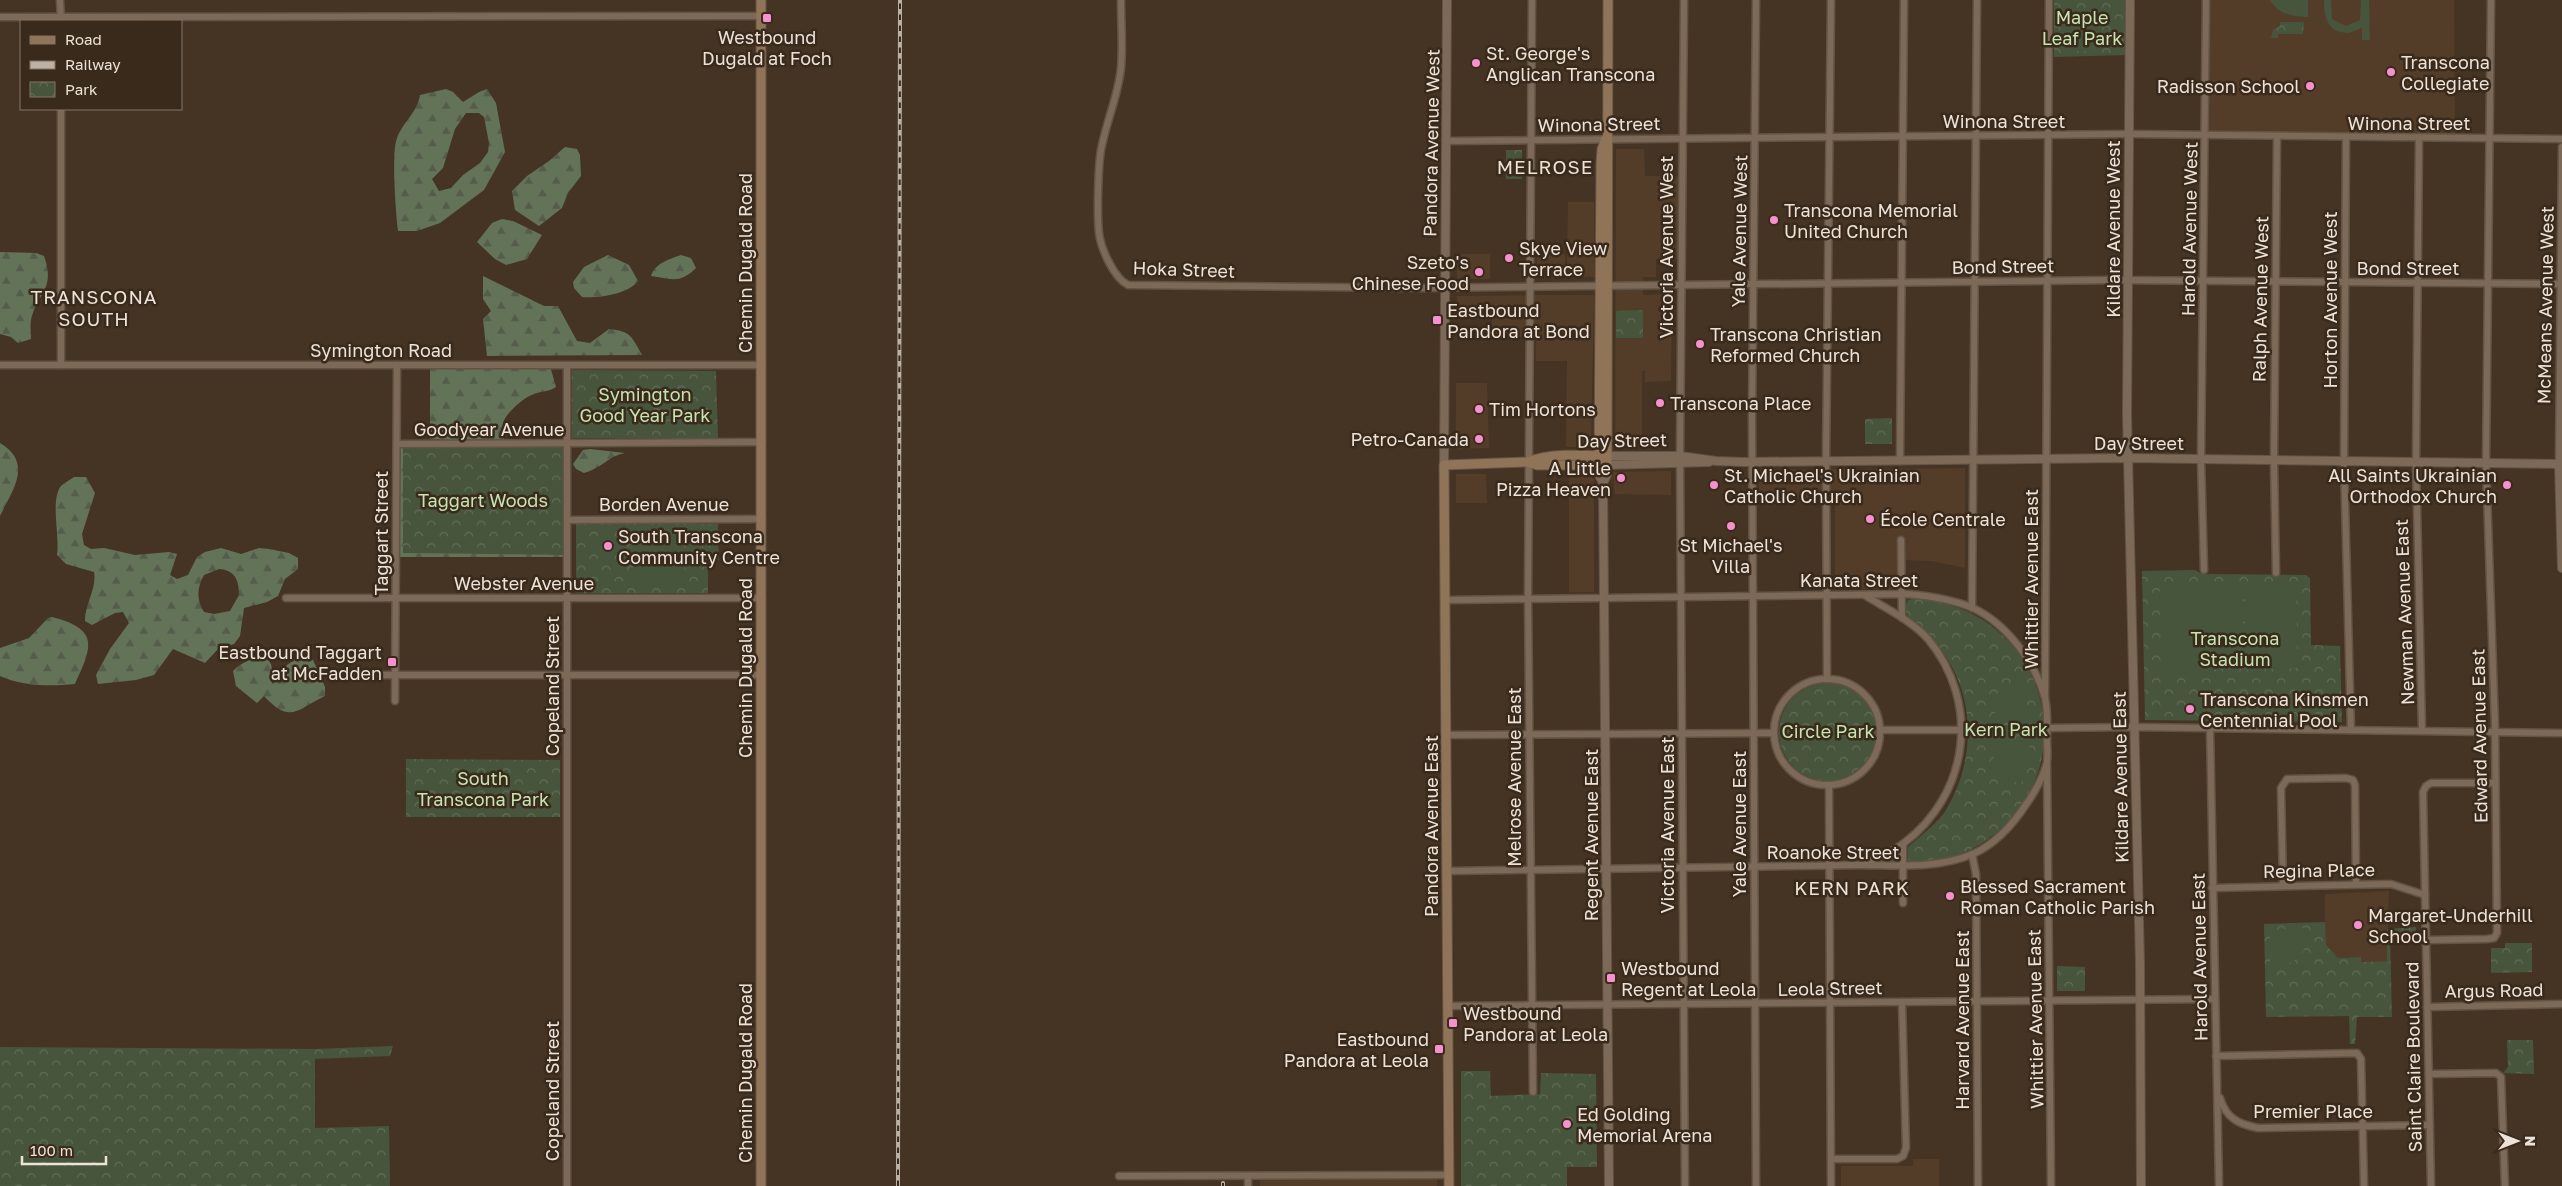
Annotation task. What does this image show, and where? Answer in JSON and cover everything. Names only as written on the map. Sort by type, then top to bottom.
[{"type":"main road","name":"Chemin Dugald Road","points":[[761,1186],[762,0]]},
{"type":"main road","points":[[1603,460],[1604,285],[1601,163],[1602,149],[1606,138],[1608,0]]},
{"type":"main road","name":"Day Street","points":[[1444,465],[1528,462],[1537,465],[1603,460]]},
{"type":"main road","name":"Pandora Avenue East","points":[[1444,465],[1449,1186]]},
{"type":"street","points":[[60,0],[60,19]]},
{"type":"street","name":"Hoka Street","points":[[1121,0],[1121,68],[1114,106],[1101,151],[1099,233],[1102,247],[1122,282],[1133,285],[1445,287]]},
{"type":"street","name":"Pandora Avenue West","points":[[1444,465],[1447,0]]},
{"type":"street","name":"Melrose Avenue East","points":[[1532,0],[1528,734],[1533,1092]]},
{"type":"street","name":"Victoria Avenue West","points":[[1680,460],[1684,0]]},
{"type":"street","name":"Yale Avenue West","points":[[1752,462],[1756,0]]},
{"type":"street","points":[[1827,679],[1826,461],[1831,0]]},
{"type":"street","points":[[1900,460],[1904,0]]},
{"type":"street","points":[[1972,608],[1977,0]]},
{"type":"street","name":"Whittier Avenue East","points":[[2045,698],[2049,0]]},
{"type":"street","name":"Kildare Avenue West","points":[[2127,458],[2130,0]]},
{"type":"street","name":"Harold Avenue West","points":[[2202,459],[2206,0]]},
{"type":"street","name":"Edward Avenue East","points":[[2426,940],[2487,939],[2494,938],[2497,933],[2494,732],[2486,465],[2491,0]]},
{"type":"street","points":[[0,17],[60,19],[762,16]]},
{"type":"street","points":[[61,110],[61,365]]},
{"type":"street","name":"Winona Street","points":[[1446,141],[2129,134],[2562,139]]},
{"type":"street","name":"Ralph Avenue West","points":[[2276,572],[2274,282],[2277,136]]},
{"type":"street","name":"Horton Avenue West","points":[[2346,137],[2344,463],[2351,730]]},
{"type":"street","name":"Newman Avenue East","points":[[2419,137],[2416,283],[2416,463],[2422,730]]},
{"type":"street","name":"McMeans Avenue West","points":[[2561,464],[2562,147]]},
{"type":"street","name":"Bond Street","points":[[1445,287],[2128,280],[2562,284]]},
{"type":"street","name":"Symington Road","points":[[0,366],[762,366]]},
{"type":"street","name":"Taggart Street","points":[[395,701],[397,366]]},
{"type":"street","name":"Copeland Street","points":[[567,366],[567,1186]]},
{"type":"street","name":"Goodyear Avenue","points":[[396,444],[762,442]]},
{"type":"street","name":"Day Street","points":[[1603,460],[1752,462],[2127,458],[2486,465],[2561,464]]},
{"type":"street","name":"Kildare Avenue East","points":[[2127,458],[2140,1000],[2141,1186]]},
{"type":"street","points":[[2202,459],[2204,570]]},
{"type":"street","name":"Regent Avenue East","points":[[1603,460],[1599,475],[1603,483],[1610,1186]]},
{"type":"street","name":"Victoria Avenue East","points":[[1680,460],[1685,1186]]},
{"type":"street","name":"Yale Avenue East","points":[[1752,462],[1756,1186]]},
{"type":"street","points":[[2561,464],[2562,568]]},
{"type":"street","name":"Borden Avenue","points":[[567,520],[762,519]]},
{"type":"street","points":[[1901,540],[1902,618]]},
{"type":"street","name":"Kanata Street","points":[[1446,600],[1680,597],[1687,595],[1926,595],[1972,608],[1990,619],[2007,634],[2025,656],[2045,698],[2047,728]]},
{"type":"street","points":[[1861,865],[1903,844],[1928,822],[1947,794],[1960,756],[1962,730],[1960,704],[1950,674],[1927,639],[1902,618],[1865,596]]},
{"type":"street","name":"Webster Avenue","points":[[286,598],[762,598]]},
{"type":"street","points":[[379,675],[761,675]]},
{"type":"street","points":[[1827,679],[1846,682],[1862,692],[1876,712],[1880,730],[1876,752],[1867,767],[1850,780],[1829,785],[1810,782],[1791,770],[1780,755],[1774,732],[1778,712],[1790,695],[1807,683],[1827,679]]},
{"type":"street","points":[[2047,728],[2134,727],[2562,733]]},
{"type":"street","name":"Roanoke Street","points":[[1448,871],[1861,865],[1903,867],[1932,865],[1972,854],[1994,840],[2018,816],[2030,798],[2047,762],[2047,728]]},
{"type":"street","name":"Harold Avenue East","points":[[2210,728],[2219,1186]]},
{"type":"street","points":[[1880,730],[1962,730]]},
{"type":"street","points":[[1446,735],[1774,732]]},
{"type":"street","name":"Whittier Avenue East","points":[[2047,762],[2051,1186]]},
{"type":"street","points":[[2283,886],[2280,788],[2287,779],[2346,778],[2353,780],[2355,785],[2356,884]]},
{"type":"street","name":"Saint Claire Boulevard","points":[[2431,1186],[2423,792],[2426,786],[2432,783],[2494,783]]},
{"type":"street","points":[[1829,785],[1831,1186]]},
{"type":"street","points":[[1903,844],[1903,903]]},
{"type":"street","name":"Harvard Avenue East","points":[[1972,854],[1976,874],[1978,1186]]},
{"type":"street","name":"Regina Place","points":[[2212,888],[2391,884],[2425,894]]},
{"type":"street","name":"Leola Street","points":[[1448,1006],[2214,999]]},
{"type":"street","points":[[1831,1159],[1897,1159],[1903,1156],[1906,1148],[1902,1002]]},
{"type":"street","name":"Argus Road","points":[[2427,1007],[2562,1004]]},
{"type":"street","points":[[2216,1056],[2357,1054],[2360,1059],[2364,1186]]},
{"type":"street","points":[[2428,1074],[2496,1073],[2501,1077],[2505,1186]]},
{"type":"street","name":"Premier Place","points":[[2217,1090],[2222,1106],[2230,1118],[2241,1124],[2258,1128],[2429,1126]]},
{"type":"street","points":[[1119,1176],[1449,1175]]},
{"type":"street","points":[[1248,1176],[1248,1186]]},
{"type":"shaded area","points":[[2206,0],[2454,0],[2455,138],[2206,135]]},
{"type":"shaded area","points":[[1616,149],[1644,149],[1645,176],[1680,176],[1681,259],[1656,259],[1656,277],[1643,277],[1643,295],[1672,294],[1671,381],[1645,382],[1645,371],[1642,371],[1642,447],[1615,446]]},
{"type":"shaded area","points":[[1568,202],[1594,202],[1595,277],[1567,277]]},
{"type":"shaded area","points":[[1457,254],[1490,254],[1490,279],[1457,279]]},
{"type":"shaded area","points":[[1537,254],[1565,254],[1565,277],[1537,278]]},
{"type":"shaded area","points":[[1594,295],[1591,447],[1566,447],[1567,361],[1536,361],[1536,337],[1492,336],[1492,313],[1457,313],[1457,296]]},
{"type":"shaded area","points":[[1456,383],[1487,383],[1489,448],[1456,449]]},
{"type":"shaded area","name":"École Centrale","points":[[1965,468],[1965,568],[1932,561],[1902,560],[1901,589],[1835,589],[1835,498],[1759,499],[1759,470]]},
{"type":"shaded area","points":[[1671,471],[1671,495],[1615,494],[1613,472]]},
{"type":"shaded area","points":[[1569,472],[1588,474],[1594,479],[1594,592],[1569,592]]},
{"type":"shaded area","points":[[1456,474],[1486,474],[1487,503],[1456,503]]},
{"type":"shaded area","name":"Margaret-Underhill School","points":[[2389,891],[2387,961],[2360,962],[2360,957],[2338,958],[2325,945],[2325,894]]},
{"type":"shaded area","points":[[1913,1159],[1939,1159],[1939,1186],[1841,1186],[1841,1166],[1913,1166]]},
{"type":"shaded area","points":[[1437,1178],[1437,1186],[1260,1186],[1260,1179]]},
{"type":"green space","name":"Maple Leaf Park","points":[[2054,0],[2126,0],[2125,55],[2054,57]]},
{"type":"green space","points":[[2270,0],[2308,0],[2308,17],[2286,14],[2277,9]]},
{"type":"green space","points":[[2324,0],[2331,0],[2332,19],[2346,26],[2360,20],[2361,0],[2369,0],[2370,40],[2362,40],[2362,28],[2349,33],[2336,31],[2332,28],[2326,19]]},
{"type":"green space","points":[[2280,22],[2304,22],[2303,34],[2278,34],[2278,38],[2271,38],[2273,30],[2280,26]]},
{"type":"green space","points":[[2061,26],[2091,26],[2090,51],[2060,51]]},
{"type":"green space","points":[[446,89],[453,92],[463,102],[487,89],[496,103],[505,152],[484,190],[440,223],[417,231],[398,231],[394,183],[395,145],[400,132],[416,107],[420,95]],"holes":[[[466,113],[479,113],[484,117],[489,143],[488,152],[480,163],[463,175],[451,188],[439,191],[432,179],[443,168],[455,129]]]},
{"type":"green space","points":[[565,147],[577,149],[580,155],[581,176],[568,193],[562,208],[539,226],[515,210],[512,191],[527,176]]},
{"type":"green space","points":[[1506,150],[1522,150],[1522,179],[1506,179]]},
{"type":"green space","points":[[502,219],[513,221],[542,235],[527,259],[506,265],[495,259],[477,242],[492,223]]},
{"type":"green space","points":[[0,252],[36,253],[44,256],[47,267],[47,284],[31,320],[31,339],[18,343],[11,337],[0,334]]},
{"type":"green space","points":[[608,255],[629,265],[638,281],[627,290],[620,292],[604,296],[582,297],[574,288],[573,282],[584,267]]},
{"type":"green space","points":[[681,255],[691,258],[696,268],[690,273],[675,279],[651,276],[659,265]]},
{"type":"green space","points":[[483,276],[544,306],[558,306],[577,341],[590,343],[609,329],[622,331],[630,336],[642,355],[487,356],[483,319],[491,311],[483,299]]},
{"type":"green space","points":[[1643,310],[1643,338],[1616,338],[1616,311]]},
{"type":"green space","name":"Taggart Woods","points":[[430,366],[550,366],[556,387],[530,396],[511,410],[503,423],[503,430],[505,443],[567,443],[568,557],[396,557],[397,444],[493,442],[430,439]]},
{"type":"green space","name":"Symington Good Year Park","points":[[572,370],[716,371],[718,438],[572,438]]},
{"type":"green space","points":[[1892,418],[1892,444],[1865,444],[1865,419]]},
{"type":"green space","points":[[0,443],[16,459],[18,468],[14,487],[0,516]]},
{"type":"green space","name":"Taggart Woods","points":[[564,445],[564,555],[403,553],[403,447]]},
{"type":"green space","points":[[583,450],[625,453],[584,473],[576,469],[573,464]]},
{"type":"green space","points":[[74,477],[86,477],[95,493],[82,534],[84,545],[91,549],[104,548],[135,555],[169,552],[177,554],[170,575],[177,579],[188,575],[197,557],[205,552],[221,548],[241,554],[259,548],[289,553],[298,558],[298,569],[285,579],[278,596],[267,602],[244,608],[240,636],[234,644],[218,649],[205,663],[173,649],[154,675],[136,680],[98,684],[96,675],[110,649],[129,623],[123,612],[115,613],[92,625],[85,621],[94,584],[94,572],[66,564],[57,555],[56,500],[61,486]],"holes":[[[219,569],[229,571],[237,580],[239,595],[230,611],[214,614],[204,612],[199,598],[199,589],[204,575]]]},
{"type":"green space","points":[[576,524],[718,524],[719,560],[708,560],[708,593],[576,593]]},
{"type":"green space","points":[[633,528],[683,528],[685,584],[633,586]]},
{"type":"green space","name":"Transcona Stadium","points":[[2195,570],[2202,574],[2306,575],[2310,578],[2311,645],[2340,646],[2342,722],[2145,720],[2142,571]]},
{"type":"green space","points":[[2167,584],[2242,584],[2243,632],[2241,647],[2236,658],[2227,666],[2213,670],[2164,673],[2159,592]]},
{"type":"green space","points":[[2296,585],[2297,668],[2246,670],[2245,586]]},
{"type":"green space","name":"Kern Park","points":[[1927,599],[1940,602],[1959,608],[1990,625],[2014,647],[2031,675],[2042,705],[2044,737],[2039,769],[2026,799],[2004,826],[1987,840],[1963,853],[1925,863],[1908,860],[1908,847],[1940,818],[1954,795],[1966,756],[1967,714],[1963,694],[1956,675],[1936,643],[1908,616],[1906,605],[1908,600]]},
{"type":"green space","points":[[52,617],[78,627],[85,633],[88,641],[86,659],[75,684],[28,684],[0,676],[0,648],[29,638],[48,618]]},
{"type":"green space","points":[[300,656],[313,660],[325,687],[325,696],[301,709],[294,712],[281,710],[264,696],[257,703],[236,686],[233,671],[247,661],[261,658],[267,659],[271,663],[270,680],[273,684],[287,665]]},
{"type":"green space","name":"Circle Park","points":[[1828,683],[1838,684],[1855,691],[1869,705],[1876,722],[1876,742],[1869,759],[1855,773],[1838,780],[1828,781],[1818,780],[1801,773],[1787,759],[1780,742],[1779,732],[1780,722],[1787,705],[1801,691],[1818,684]]},
{"type":"green space","points":[[2016,683],[2025,683],[2026,717],[2023,720],[1995,721],[1996,695],[2002,689]]},
{"type":"green space","points":[[1997,740],[2029,746],[2032,751],[2021,784],[2005,778],[1996,769],[1994,757]]},
{"type":"green space","name":"South Transcona Park","points":[[406,759],[560,760],[560,817],[406,817]]},
{"type":"green space","points":[[1896,852],[1900,854],[1898,861],[1882,861]]},
{"type":"green space","points":[[2325,922],[2326,945],[2338,958],[2361,957],[2361,962],[2387,961],[2387,929],[2416,927],[2416,933],[2390,935],[2392,1017],[2357,1017],[2355,1044],[2350,1044],[2349,1016],[2266,1017],[2264,924]]},
{"type":"green space","points":[[2308,928],[2303,952],[2299,957],[2287,963],[2270,965],[2270,932],[2272,930]]},
{"type":"green space","points":[[2505,943],[2532,943],[2532,972],[2491,973],[2491,948],[2505,948]]},
{"type":"green space","points":[[2057,966],[2085,967],[2085,991],[2057,991]]},
{"type":"green space","points":[[2507,1040],[2533,1040],[2534,1074],[2503,1073],[2508,1067]]},
{"type":"green space","points":[[393,1046],[390,1056],[315,1059],[315,1128],[389,1126],[390,1186],[0,1186],[0,1047],[315,1049]]},
{"type":"green space","points":[[1461,1071],[1490,1071],[1491,1096],[1540,1094],[1541,1073],[1596,1074],[1597,1167],[1567,1167],[1567,1186],[1461,1186]]},
{"type":"green space","points":[[184,1185],[184,1186],[82,1186]]},
{"type":"railway","points":[[898,1186],[900,0]]},
{"type":"place","name":"Westbound Dugald at Foch","points":[[767,18]]},
{"type":"place","name":"St. George's Anglican Transcona","points":[[1476,63]]},
{"type":"place","name":"Transcona Collegiate","points":[[2391,72]]},
{"type":"place","name":"Radisson School","points":[[2310,86]]},
{"type":"place","name":"Transcona Memorial United Church","points":[[1774,220]]},
{"type":"place","name":"Skye View Terrace","points":[[1509,258]]},
{"type":"place","name":"Szeto's Chinese Food","points":[[1479,272]]},
{"type":"place","name":"Eastbound Pandora at Bond","points":[[1437,320]]},
{"type":"place","name":"Transcona Christian Reformed Church","points":[[1700,344]]},
{"type":"place","name":"Transcona Place","points":[[1660,403]]},
{"type":"place","name":"Tim Hortons","points":[[1479,409]]},
{"type":"place","name":"Petro-Canada","points":[[1479,439]]},
{"type":"place","name":"A Little Pizza Heaven","points":[[1621,478]]},
{"type":"place","name":"St. Michael's Ukrainian Catholic Church","points":[[1714,485]]},
{"type":"place","name":"All Saints Ukrainian Orthodox Church","points":[[2507,485]]},
{"type":"place","name":"École Centrale","points":[[1870,519]]},
{"type":"place","name":"St Michael's Villa","points":[[1731,526]]},
{"type":"place","name":"South Transcona Community Centre","points":[[608,546]]},
{"type":"place","name":"Eastbound Taggart at McFadden","points":[[392,662]]},
{"type":"place","name":"Transcona Kinsmen Centennial Pool","points":[[2190,709]]},
{"type":"place","name":"Blessed Sacrament Roman Catholic Parish","points":[[1950,896]]},
{"type":"place","name":"Margaret-Underhill School","points":[[2358,925]]},
{"type":"place","name":"Westbound Regent at Leola","points":[[1611,978]]},
{"type":"place","name":"Westbound Pandora at Leola","points":[[1453,1023]]},
{"type":"place","name":"Eastbound Pandora at Leola","points":[[1439,1049]]},
{"type":"place","name":"Ed Golding Memorial Arena","points":[[1567,1124]]},
{"type":"district","name":"MELROSE","points":[[1545,166]]},
{"type":"district","name":"TRANSCONA SOUTH","points":[[94,307]]},
{"type":"district","name":"KERN PARK","points":[[1852,887]]}]
